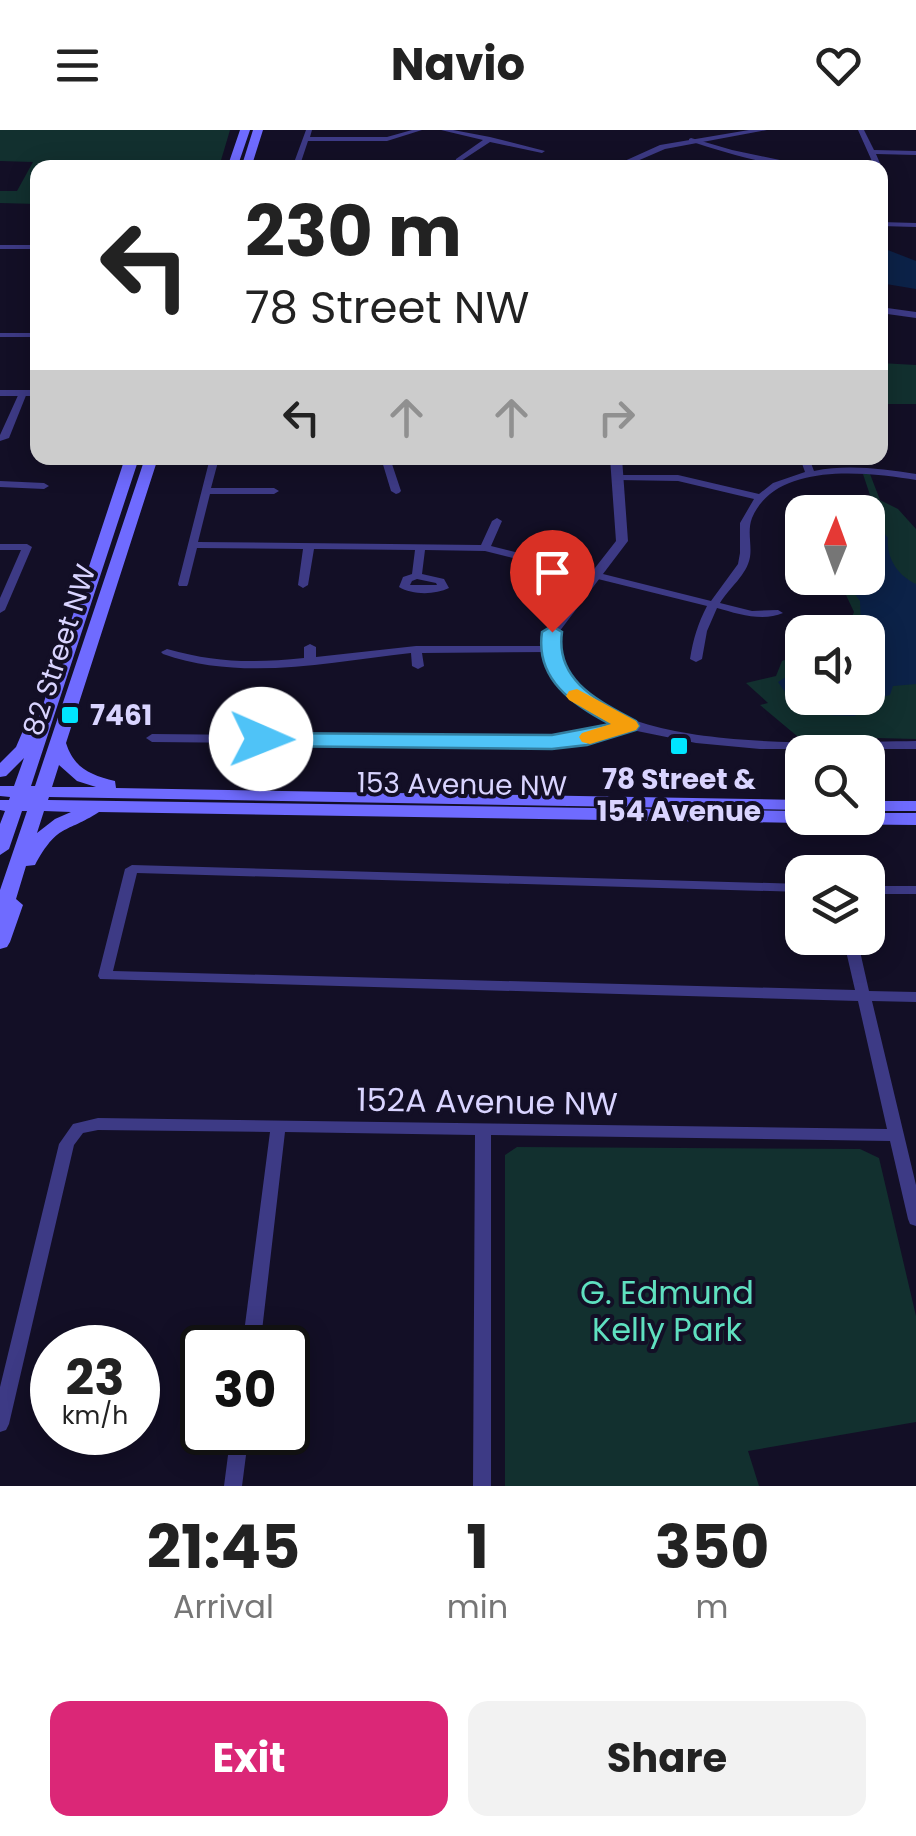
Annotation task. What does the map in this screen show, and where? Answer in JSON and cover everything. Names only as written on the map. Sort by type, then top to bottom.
[{"type":"main road","points":[[235,160],[245,130]]},
{"type":"main road","points":[[249,160],[258,130]]},
{"type":"main road","name":"82 Street NW","points":[[0,849],[12,800],[130,465]]},
{"type":"main road","name":"82 Street NW","points":[[0,918],[150,465]]},
{"type":"main road","points":[[0,772],[24,749],[44,692],[65,658]]},
{"type":"main road","points":[[58,742],[65,764],[88,781],[274,794]]},
{"type":"main road","name":"153 Avenue NW","points":[[0,791],[12,800],[274,794],[785,805]]},
{"type":"main road","name":"153 Avenue NW","points":[[39,798],[136,806],[785,817]]},
{"type":"main road","points":[[0,942],[34,848],[43,836],[76,815],[136,806]]},
{"type":"main road","points":[[885,806],[916,806]]},
{"type":"main road","points":[[885,819],[916,819]]},
{"type":"street","points":[[297,160],[307,134],[387,139],[419,130]]},
{"type":"street","points":[[444,130],[542,151]]},
{"type":"street","points":[[629,160],[691,140],[763,130]]},
{"type":"street","points":[[861,130],[875,160]]},
{"type":"street","points":[[458,160],[490,139]]},
{"type":"street","points":[[691,140],[776,160]]},
{"type":"street","points":[[871,152],[916,153]]},
{"type":"street","points":[[789,160],[795,154]]},
{"type":"street","points":[[888,224],[916,225]]},
{"type":"street","points":[[0,247],[30,247]]},
{"type":"street","points":[[888,311],[916,315]]},
{"type":"street","points":[[0,335],[30,335]]},
{"type":"street","points":[[0,392],[30,392]]},
{"type":"street","points":[[0,438],[4,438],[23,392]]},
{"type":"street","points":[[0,413],[15,413]]},
{"type":"street","points":[[183,584],[213,465]]},
{"type":"street","points":[[387,465],[396,491]]},
{"type":"street","points":[[617,465],[622,541],[560,618],[550,649],[553,664],[572,692],[628,726],[665,736],[916,745]]},
{"type":"street","points":[[807,465],[811,475]]},
{"type":"street","points":[[696,660],[699,633],[712,604],[745,562],[745,520],[760,498],[786,481],[811,475],[854,470],[916,477]]},
{"type":"street","points":[[619,477],[678,478],[760,498]]},
{"type":"street","points":[[0,484],[44,486]]},
{"type":"street","points":[[207,491],[274,492]]},
{"type":"street","points":[[485,548],[497,521]]},
{"type":"street","points":[[194,545],[485,548],[752,614],[778,613]]},
{"type":"street","points":[[0,546],[27,547],[0,610]]},
{"type":"street","points":[[302,584],[309,546]]},
{"type":"street","points":[[418,576],[420,547]]},
{"type":"street","points":[[310,647],[310,662]]},
{"type":"street","points":[[167,652],[188,663],[310,662],[416,649],[550,649]]},
{"type":"street","points":[[416,649],[418,666]]},
{"type":"street","points":[[152,738],[552,742],[587,738],[628,726]]},
{"type":"street","points":[[785,888],[132,869],[106,976],[916,997]]},
{"type":"street","points":[[885,890],[916,890]]},
{"type":"street","points":[[854,955],[916,1219]]},
{"type":"street","name":"152A Avenue NW","points":[[0,1424],[67,1144],[78,1128],[98,1124],[896,1134]]},
{"type":"street","points":[[254,1325],[278,1127]]},
{"type":"street","points":[[482,1486],[483,1130]]},
{"type":"street","points":[[234,1486],[237,1455]]},
{"type":"green space","points":[[0,130],[230,130],[221,160],[0,161]]},
{"type":"green space","points":[[30,167],[30,204],[0,203],[0,191],[17,191]]},
{"type":"green space","points":[[888,363],[916,365],[916,404],[888,404]]},
{"type":"green space","points":[[863,474],[870,474],[878,495],[870,495]]},
{"type":"green space","points":[[885,502],[898,509],[916,529],[916,739],[796,735],[760,705],[768,703],[746,683],[776,676],[785,660],[785,715],[885,715],[885,615],[853,615],[846,595],[885,595]]},
{"type":"green space","name":"G. Edmund Kelly Park","points":[[517,1147],[860,1149],[879,1158],[916,1316],[916,1422],[748,1451],[759,1486],[505,1486],[505,1155]]},
{"type":"water","points":[[888,250],[916,261],[916,289],[888,284]]},
{"type":"water","points":[[885,534],[894,566],[916,584],[916,684],[893,686],[890,695],[885,696],[885,615],[861,615],[856,595],[885,595]]},
{"type":"slow traffic","points":[[577,696],[628,726],[590,737]]},
{"type":"place","name":"7461","points":[[70,715]]},
{"type":"place","name":"78 Street & 154 Avenue","points":[[679,746]]},
{"type":"route","points":[[261,739],[552,742],[587,738],[628,726],[572,692],[553,664],[552,632]]}]
